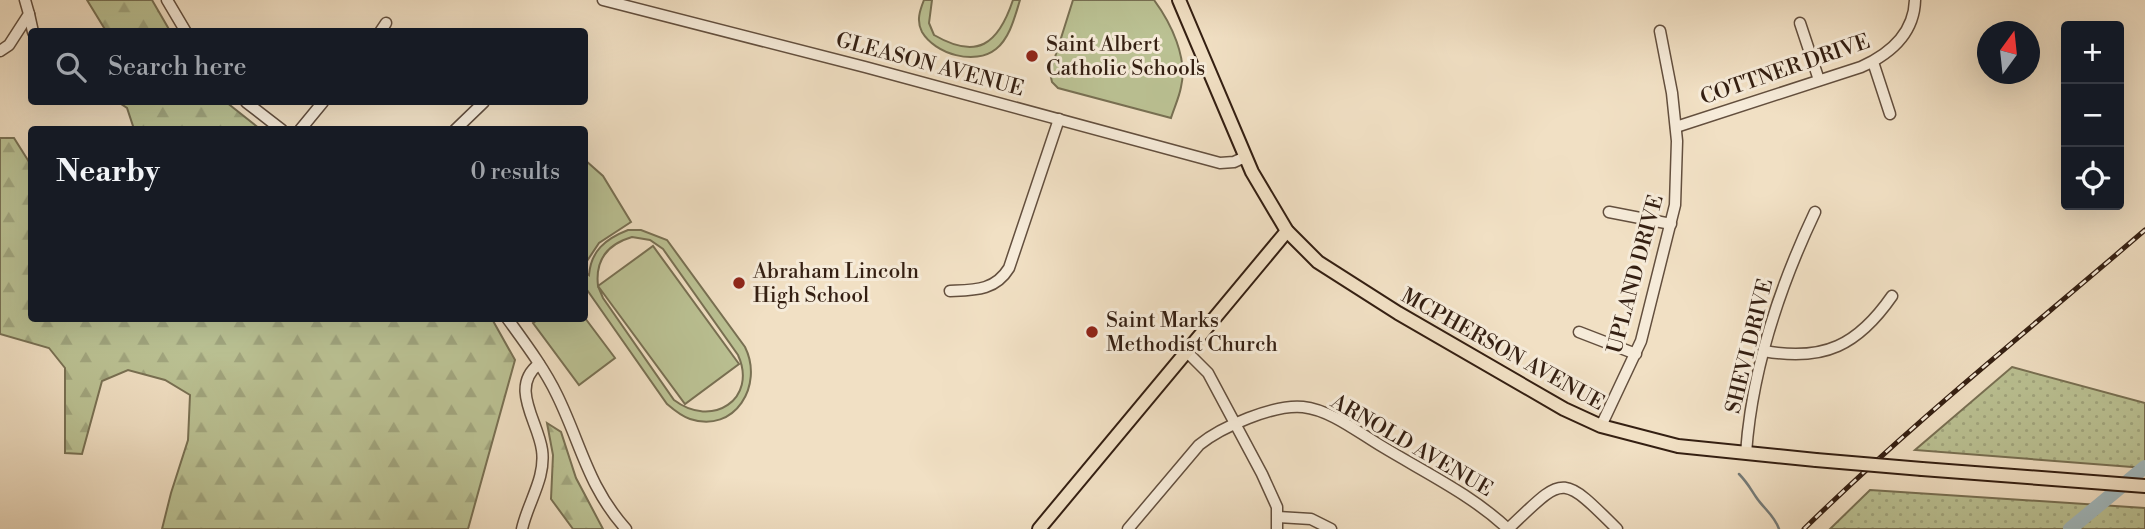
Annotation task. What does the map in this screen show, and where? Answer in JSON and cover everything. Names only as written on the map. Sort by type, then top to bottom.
[{"type":"main road","name":"MCPHERSON AVENUE","points":[[1179,0],[1245,157],[1269,203],[1287,230],[1308,253],[1352,286],[1564,410],[1601,426],[1657,442],[1816,460],[2145,486]]},
{"type":"main road","points":[[1039,529],[1287,230]]},
{"type":"street","points":[[25,0],[32,28]]},
{"type":"street","points":[[167,0],[184,28]]},
{"type":"street","name":"GLEASON AVENUE","points":[[603,0],[658,12],[1220,163],[1234,162],[1245,157]]},
{"type":"street","name":"COTTNER DRIVE","points":[[1676,127],[1873,62],[1889,52],[1904,36],[1915,0]]},
{"type":"street","points":[[0,51],[9,45],[29,13]]},
{"type":"street","points":[[1800,23],[1819,80]]},
{"type":"street","points":[[1660,30],[1676,127]]},
{"type":"street","points":[[1873,62],[1890,114]]},
{"type":"street","points":[[250,105],[277,126]]},
{"type":"street","points":[[303,126],[321,105]]},
{"type":"street","points":[[459,126],[481,105]]},
{"type":"street","points":[[950,291],[986,288],[1003,278],[1009,268],[1059,118]]},
{"type":"street","name":"UPLAND DRIVE","points":[[1601,426],[1636,354],[1645,328],[1671,224],[1678,168],[1676,127]]},
{"type":"street","points":[[1609,212],[1671,224]]},
{"type":"street","name":"SHEVI DRIVE","points":[[1746,453],[1764,351],[1786,275],[1815,212]]},
{"type":"street","points":[[1764,351],[1792,355],[1831,350],[1857,336],[1871,324],[1892,296]]},
{"type":"street","points":[[510,322],[557,395],[591,479],[626,529]]},
{"type":"street","points":[[1579,332],[1636,354]]},
{"type":"street","points":[[1187,352],[1208,373],[1273,495],[1278,517],[1277,529]]},
{"type":"street","points":[[522,529],[542,472],[542,445],[529,409],[526,382],[529,372],[539,364]]},
{"type":"street","name":"ARNOLD AVENUE","points":[[1128,529],[1199,445],[1220,430],[1289,407],[1316,410],[1472,500],[1508,529]]},
{"type":"street","points":[[1508,529],[1548,491],[1558,486],[1565,486],[1577,493],[1617,529]]},
{"type":"street","points":[[1278,517],[1311,519],[1331,529]]},
{"type":"green space","points":[[87,0],[152,0],[168,28],[104,28]]},
{"type":"green space","points":[[924,0],[932,0],[929,23],[934,35],[949,43],[974,47],[993,37],[1013,0],[1020,0],[1001,44],[987,54],[967,57],[946,52],[928,40],[920,28],[919,20]]},
{"type":"green space","points":[[1073,0],[1154,0],[1172,30],[1182,64],[1181,87],[1171,118],[1058,88],[1052,82],[1050,73]]},
{"type":"green space","points":[[122,105],[230,105],[256,126],[133,126],[127,108]]},
{"type":"green space","points":[[0,138],[14,138],[28,160],[28,322],[494,322],[515,360],[468,529],[162,529],[188,440],[190,395],[165,380],[128,370],[102,381],[82,454],[65,453],[65,368],[49,348],[0,334]]},
{"type":"green space","points":[[588,163],[603,176],[631,222],[599,243],[588,260]]},
{"type":"green space","points":[[628,230],[641,230],[667,240],[745,347],[751,376],[742,403],[732,413],[706,422],[687,418],[667,404],[588,291],[590,267],[596,253],[606,242]],"holes":[[[632,237],[650,240],[663,249],[738,355],[743,371],[742,385],[737,396],[728,405],[703,411],[688,408],[674,400],[603,298],[598,286],[599,268],[610,249]]]},
{"type":"green space","points":[[653,246],[739,364],[685,404],[598,286]]},
{"type":"green space","points":[[588,322],[615,358],[579,385],[533,323]]},
{"type":"green space","points":[[2012,367],[2145,403],[2145,468],[1915,450]]},
{"type":"green space","points":[[547,423],[561,432],[576,478],[603,529],[573,529],[551,499],[553,455]]},
{"type":"green space","points":[[1870,490],[2145,508],[2145,529],[1830,529]]},
{"type":"waterway","points":[[2070,529],[2145,467]]},
{"type":"waterway","points":[[1739,474],[1779,529]]},
{"type":"railway","points":[[1804,529],[1929,414],[2145,230]]},
{"type":"place","name":"Saint Albert Catholic Schools","points":[[1032,56]]},
{"type":"place","name":"Abraham Lincoln High School","points":[[739,283]]},
{"type":"place","name":"Saint Marks Methodist Church","points":[[1092,332]]}]
